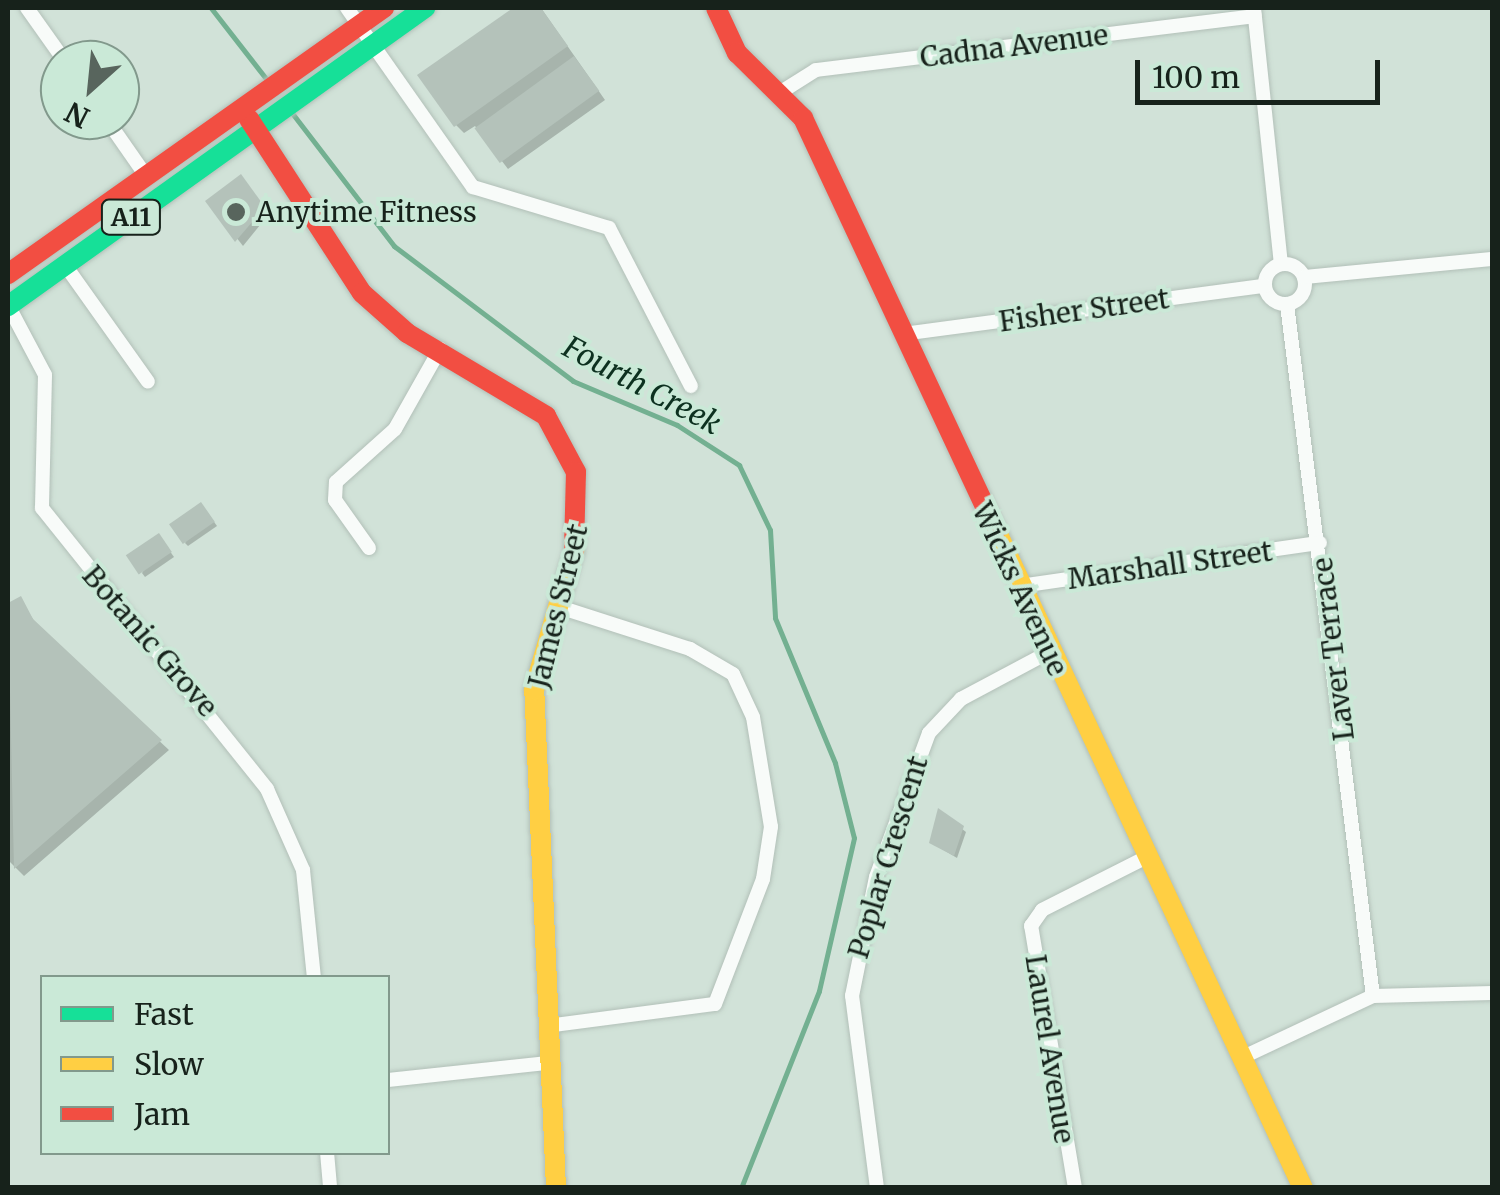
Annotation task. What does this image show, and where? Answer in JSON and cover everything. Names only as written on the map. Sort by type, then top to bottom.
[{"type":"street","points":[[27,8],[50,40]]},
{"type":"street","name":"A11","points":[[8,274],[271,87],[353,16],[384,8]]},
{"type":"street","name":"A11","points":[[8,305],[425,8]]},
{"type":"street","name":"Wicks Avenue","points":[[716,8],[737,53],[781,92],[803,118],[1049,652],[1303,1188]]},
{"type":"street","points":[[1255,12],[1281,264],[1265,286],[1287,304],[1304,293],[1304,277]]},
{"type":"street","name":"Cadna Avenue","points":[[781,92],[816,70],[1255,12]]},
{"type":"street","points":[[353,16],[473,187],[591,216],[609,228],[692,386]]},
{"type":"street","name":"James Street","points":[[244,107],[254,129],[362,293],[440,349],[546,416],[568,450],[581,514],[534,690],[556,1188]]},
{"type":"street","points":[[121,140],[146,176]]},
{"type":"street","points":[[1281,264],[1304,277],[1492,259]]},
{"type":"street","points":[[64,265],[148,382]]},
{"type":"street","name":"Fisher Street","points":[[903,334],[1265,286]]},
{"type":"street","name":"Laver Terrace","points":[[1287,304],[1320,543],[1373,996]]},
{"type":"street","name":"Botanic Grove","points":[[8,305],[44,375],[42,508],[267,788],[302,870],[314,975]]},
{"type":"street","points":[[368,548],[336,500],[336,482],[395,429],[440,349]]},
{"type":"street","name":"Marshall Street","points":[[1020,586],[1320,543]]},
{"type":"street","points":[[546,1026],[715,1004],[763,879],[771,827],[753,717],[733,674],[690,650],[556,606]]},
{"type":"street","name":"Poplar Crescent","points":[[877,1188],[852,996],[876,877],[929,733],[961,699],[1049,652]]},
{"type":"street","name":"Laurel Avenue","points":[[1075,1188],[1031,926],[1042,910],[1147,857]]},
{"type":"street","points":[[1241,1058],[1373,996],[1492,993]]},
{"type":"street","points":[[390,1080],[548,1063]]},
{"type":"street","points":[[328,1155],[330,1188]]},
{"type":"building","points":[[513,8],[541,8],[568,46],[454,127],[417,75]]},
{"type":"building","points":[[574,56],[599,91],[500,163],[474,128]]},
{"type":"building","name":"Anytime Fitness","points":[[241,174],[265,207],[235,242],[205,201]]},
{"type":"building","points":[[201,502],[215,522],[183,544],[169,524]]},
{"type":"building","points":[[159,533],[172,552],[139,574],[126,555]]},
{"type":"building","points":[[21,596],[33,619],[162,740],[14,869],[8,603]]},
{"type":"building","points":[[938,808],[964,826],[954,856],[929,843]]},
{"type":"waterway","name":"Fourth Creek","points":[[211,8],[267,80]]},
{"type":"waterway","name":"Fourth Creek","points":[[292,113],[394,246],[573,381],[677,425],[739,465],[770,530],[775,618],[835,763],[854,838],[819,991],[741,1188]]},
{"type":"traffic: fast","points":[[8,306],[425,8]]},
{"type":"traffic: slow","points":[[996,530],[1303,1188]]},
{"type":"traffic: slow","points":[[556,1188],[534,690],[574,551]]},
{"type":"traffic: jam","points":[[8,274],[384,8]]},
{"type":"traffic: jam","points":[[716,8],[737,53],[803,118],[996,530]]},
{"type":"traffic: jam","points":[[249,119],[362,293],[407,333],[546,416],[576,472],[574,551]]},
{"type":"place","name":"Anytime Fitness","points":[[236,212]]}]
